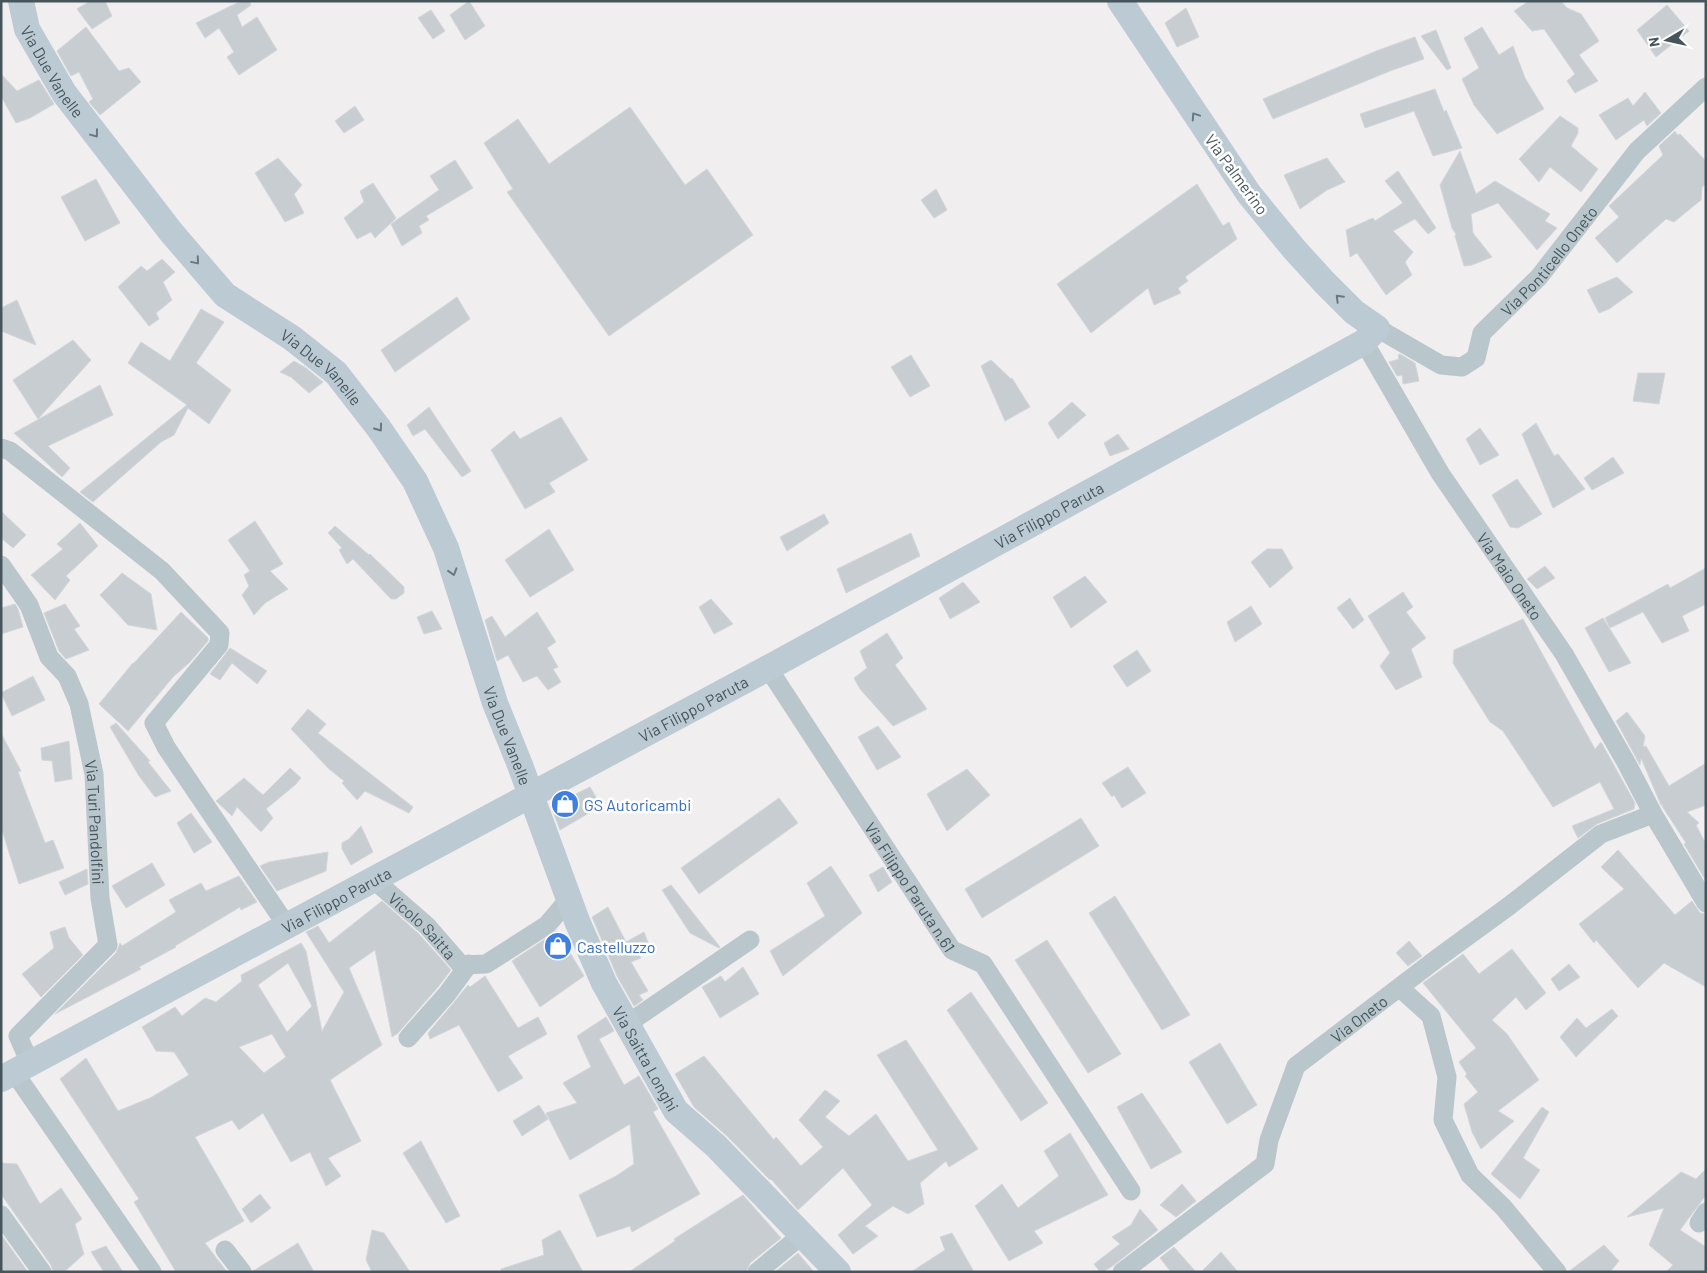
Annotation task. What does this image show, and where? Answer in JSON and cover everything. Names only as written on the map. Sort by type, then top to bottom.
[{"type":"street","name":"Via Due Vanelle","points":[[21,1],[27,28],[64,93],[172,232],[225,295],[292,338],[336,373],[378,427],[415,481],[446,548],[495,703],[530,794]]},
{"type":"street","name":"Via Palmerino","points":[[1120,1],[1249,194],[1325,284],[1354,312],[1371,335]]},
{"type":"street","name":"Via Ponticello Oneto","points":[[1371,335],[1441,365],[1462,367],[1476,358],[1482,333],[1539,277],[1637,151],[1706,87]]},
{"type":"street","name":"Via Filippo Paruta","points":[[15,1072],[768,668],[1371,335]]},
{"type":"street","name":"Via Maio Oneto","points":[[1371,335],[1440,473],[1564,654],[1627,764],[1653,814],[1706,903]]},
{"type":"street","points":[[1,448],[10,451],[162,572],[220,634],[219,645],[154,723],[166,747],[287,926]]},
{"type":"street","name":"Via Turi Pandolfini","points":[[1,565],[29,605],[49,657],[66,676],[79,704],[94,774],[100,898],[108,945],[18,1036],[15,1072]]},
{"type":"street","name":"Via Filippo Paruta n.61","points":[[768,668],[952,950],[983,964],[1131,1191]]},
{"type":"street","name":"Via Saitta Longhi","points":[[530,794],[577,921],[604,983],[676,1111],[716,1146],[838,1272]]},
{"type":"street","name":"Via Oneto","points":[[1122,1272],[1265,1164],[1269,1140],[1296,1066],[1509,906],[1601,834],[1653,814]]},
{"type":"street","name":"Vicolo Saitta","points":[[373,879],[427,926],[461,965],[486,964],[547,925],[569,899]]},
{"type":"street","points":[[627,1024],[750,940]]},
{"type":"street","points":[[408,1038],[447,994],[469,964]]},
{"type":"street","points":[[1400,988],[1431,1016],[1447,1077],[1443,1120],[1470,1175],[1503,1207],[1557,1272]]},
{"type":"street","points":[[15,1072],[152,1272]]},
{"type":"street","points":[[1,1215],[42,1272]]},
{"type":"street","points":[[756,1272],[802,1235]]},
{"type":"street","points":[[225,1250],[242,1272]]},
{"type":"building","points":[[90,1],[105,1],[112,16],[92,29],[77,9]]},
{"type":"building","points":[[241,1],[249,1],[251,5],[237,15],[242,27],[257,17],[277,50],[239,75],[227,57],[234,52],[219,28],[205,38],[196,23]]},
{"type":"building","points":[[469,1],[485,26],[465,40],[450,15]]},
{"type":"building","points":[[1529,1],[1561,1],[1567,8],[1581,14],[1599,41],[1579,55],[1598,81],[1575,93],[1567,81],[1575,74],[1544,29],[1532,31],[1514,11]]},
{"type":"building","points":[[1667,5],[1689,31],[1656,57],[1637,30]]},
{"type":"building","points":[[1186,8],[1199,37],[1177,47],[1165,23]]},
{"type":"building","points":[[431,10],[445,31],[433,39],[418,18]]},
{"type":"building","points":[[86,27],[119,71],[129,68],[141,82],[100,115],[89,102],[93,99],[79,72],[71,76],[57,51]]},
{"type":"building","points":[[1482,27],[1499,55],[1513,46],[1525,78],[1544,109],[1497,134],[1474,105],[1462,79],[1479,68],[1464,38]]},
{"type":"building","points":[[1436,30],[1451,68],[1447,70],[1421,36]]},
{"type":"building","points":[[1415,37],[1424,59],[1273,119],[1263,99],[1376,51]]},
{"type":"building","points":[[1,74],[17,91],[39,80],[54,104],[30,118],[16,123],[1,96]]},
{"type":"building","points":[[1435,89],[1462,148],[1433,156],[1414,111],[1365,128],[1360,114]]},
{"type":"building","points":[[1645,92],[1661,113],[1647,126],[1644,120],[1616,140],[1599,115],[1628,98],[1633,106]]},
{"type":"building","points":[[355,106],[364,120],[344,133],[335,121]]},
{"type":"building","points":[[630,107],[685,185],[707,169],[753,235],[609,336],[507,192],[513,189],[484,143],[518,119],[549,164]]},
{"type":"building","points":[[1560,116],[1578,128],[1578,133],[1571,146],[1598,169],[1581,192],[1550,167],[1539,182],[1519,159]]},
{"type":"building","points":[[1675,131],[1706,161],[1706,184],[1702,187],[1701,200],[1674,222],[1666,219],[1617,263],[1595,238],[1619,217],[1609,206],[1663,155],[1659,146]]},
{"type":"building","points":[[1460,151],[1476,194],[1495,181],[1550,214],[1545,221],[1557,228],[1537,250],[1498,203],[1471,214],[1473,233],[1492,257],[1464,266],[1440,185]]},
{"type":"building","points":[[278,158],[302,185],[294,194],[304,213],[285,222],[255,173]]},
{"type":"building","points":[[1327,158],[1345,182],[1327,190],[1300,209],[1284,175]]},
{"type":"building","points":[[455,160],[473,188],[426,216],[429,220],[419,226],[422,233],[402,246],[391,224],[439,190],[430,176]]},
{"type":"building","points":[[1398,171],[1436,228],[1428,234],[1415,219],[1393,231],[1413,252],[1405,262],[1412,275],[1386,295],[1357,253],[1350,257],[1346,230],[1373,218],[1375,221],[1403,203],[1385,181]]},
{"type":"building","points":[[96,179],[120,223],[85,241],[61,197]]},
{"type":"building","points":[[373,183],[396,218],[375,238],[371,232],[357,239],[344,218],[364,202],[360,191]]},
{"type":"building","points":[[1197,184],[1223,226],[1229,222],[1237,239],[1185,277],[1188,281],[1178,288],[1181,293],[1154,305],[1148,288],[1091,333],[1057,284]]},
{"type":"building","points":[[936,189],[947,210],[934,218],[921,200]]},
{"type":"building","points":[[162,259],[175,272],[163,282],[172,300],[156,313],[159,319],[149,326],[118,287],[141,266],[147,271]]},
{"type":"building","points":[[1617,277],[1633,292],[1609,309],[1599,313],[1587,290]]},
{"type":"building","points":[[457,297],[470,319],[395,372],[381,350]]},
{"type":"building","points":[[17,300],[36,345],[1,331],[1,308]]},
{"type":"building","points":[[201,309],[224,322],[196,363],[231,390],[209,424],[188,408],[174,435],[161,442],[93,502],[80,492],[187,405],[128,363],[141,342],[170,361]]},
{"type":"building","points":[[73,340],[91,360],[38,419],[13,380]]},
{"type":"building","points":[[1400,354],[1415,363],[1419,381],[1403,384],[1402,375],[1397,376],[1389,362],[1399,359],[1398,355]]},
{"type":"building","points":[[911,355],[930,386],[910,397],[891,367]]},
{"type":"building","points":[[991,360],[1012,378],[1030,407],[1005,421],[981,366]]},
{"type":"building","points":[[294,361],[323,382],[309,393],[291,377],[280,372]]},
{"type":"building","points":[[1638,373],[1665,373],[1659,404],[1633,401]]},
{"type":"building","points":[[100,385],[113,415],[48,446],[70,468],[62,477],[14,433]]},
{"type":"building","points":[[1072,402],[1086,415],[1058,439],[1048,423]]},
{"type":"building","points":[[429,407],[471,471],[462,477],[425,429],[413,436],[407,425]]},
{"type":"building","points":[[561,417],[588,460],[549,483],[555,492],[525,509],[491,450],[514,431],[520,439]]},
{"type":"building","points":[[1536,423],[1554,456],[1558,454],[1585,489],[1553,508],[1522,434]]},
{"type":"building","points":[[1480,428],[1499,455],[1480,465],[1466,439]]},
{"type":"building","points":[[1118,434],[1129,449],[1110,456],[1104,443]]},
{"type":"building","points":[[1613,457],[1624,473],[1592,490],[1584,478]]},
{"type":"building","points":[[1517,479],[1542,514],[1518,528],[1510,527],[1492,495]]},
{"type":"building","points":[[1,511],[26,535],[13,548],[1,538]]},
{"type":"building","points":[[824,514],[829,523],[787,551],[780,537]]},
{"type":"building","points":[[255,521],[283,564],[270,571],[288,589],[265,603],[254,615],[242,595],[249,586],[244,575],[250,571],[228,540]]},
{"type":"building","points":[[80,523],[98,546],[66,576],[70,580],[55,600],[31,575],[63,549],[57,544]]},
{"type":"building","points":[[335,526],[370,554],[404,587],[404,593],[396,599],[391,599],[353,559],[347,564],[339,550],[342,548],[328,533]]},
{"type":"building","points":[[549,529],[574,570],[530,597],[505,560]]},
{"type":"building","points":[[911,533],[920,556],[846,593],[837,569]]},
{"type":"building","points":[[1267,549],[1282,549],[1293,568],[1270,588],[1251,562]]},
{"type":"building","points":[[1545,566],[1555,578],[1537,589],[1527,579]]},
{"type":"building","points":[[1706,568],[1706,604],[1682,616],[1689,631],[1662,643],[1643,612],[1610,628],[1605,618],[1668,584],[1670,588]]},
{"type":"building","points":[[122,573],[151,594],[157,630],[128,625],[100,595]]},
{"type":"building","points":[[1085,576],[1107,602],[1071,628],[1053,597]]},
{"type":"building","points":[[963,582],[980,602],[950,619],[939,598]]},
{"type":"building","points":[[1403,592],[1413,607],[1406,612],[1426,638],[1411,649],[1422,677],[1396,690],[1380,666],[1390,653],[1368,616]]},
{"type":"building","points":[[1350,598],[1364,620],[1353,629],[1337,608]]},
{"type":"building","points":[[711,599],[733,624],[714,634],[699,607]]},
{"type":"building","points":[[15,604],[23,627],[1,634],[1,608]]},
{"type":"building","points":[[65,604],[80,626],[74,629],[89,650],[66,659],[59,651],[44,613]]},
{"type":"building","points":[[1251,606],[1262,624],[1235,642],[1227,622]]},
{"type":"building","points":[[432,611],[442,629],[424,634],[417,617]]},
{"type":"building","points":[[181,612],[208,638],[208,641],[190,662],[173,677],[128,731],[99,704],[133,663]]},
{"type":"building","points":[[537,612],[556,642],[547,648],[558,667],[553,669],[561,682],[548,690],[537,676],[523,682],[508,655],[497,661],[485,620],[492,616],[505,637]]},
{"type":"building","points":[[1603,618],[1631,663],[1609,672],[1585,628]]},
{"type":"building","points":[[1523,619],[1595,749],[1601,742],[1635,803],[1634,809],[1597,824],[1578,838],[1572,826],[1614,809],[1600,782],[1553,807],[1503,731],[1490,722],[1453,663],[1454,650]]},
{"type":"building","points":[[887,633],[903,658],[895,665],[927,709],[893,726],[860,689],[854,678],[867,668],[860,651]]},
{"type":"building","points":[[230,648],[267,671],[257,684],[232,663],[220,680],[210,674]]},
{"type":"building","points":[[1137,650],[1151,671],[1127,687],[1113,666]]},
{"type":"building","points":[[33,676],[45,700],[12,716],[1,693]]},
{"type":"building","points":[[308,709],[326,724],[318,733],[413,807],[409,813],[365,791],[357,800],[342,783],[344,781],[329,769],[291,729]]},
{"type":"building","points":[[1627,712],[1645,736],[1643,747],[1646,746],[1669,786],[1706,763],[1706,805],[1687,812],[1699,823],[1696,825],[1706,844],[1706,881],[1684,844],[1686,843],[1663,805],[1661,805],[1641,758],[1640,765],[1616,721]]},
{"type":"building","points":[[116,723],[150,761],[148,762],[171,791],[155,797],[139,776],[110,727]]},
{"type":"building","points":[[878,726],[901,757],[877,770],[858,737]]},
{"type":"building","points":[[1,733],[21,771],[18,772],[45,843],[53,840],[64,868],[19,884],[1,827]]},
{"type":"building","points":[[69,741],[72,779],[55,782],[52,761],[42,760],[41,748]]},
{"type":"building","points":[[1128,767],[1146,793],[1122,808],[1114,795],[1112,797],[1102,783]]},
{"type":"building","points":[[290,768],[301,778],[266,809],[273,818],[261,832],[237,807],[232,816],[216,801],[244,778],[263,795]]},
{"type":"building","points":[[967,769],[990,795],[947,831],[927,794]]},
{"type":"building","points":[[590,787],[601,806],[560,830],[551,806]]},
{"type":"building","points":[[779,798],[798,823],[699,894],[681,868]]},
{"type":"building","points":[[191,813],[212,842],[194,853],[177,823]]},
{"type":"building","points":[[1081,818],[1099,846],[982,918],[965,889]]},
{"type":"building","points":[[361,826],[373,852],[351,865],[342,849],[342,843],[349,839]]},
{"type":"building","points":[[1618,850],[1675,915],[1692,901],[1700,913],[1706,914],[1706,987],[1664,963],[1638,988],[1596,940],[1594,943],[1579,924],[1624,889],[1601,867]]},
{"type":"building","points":[[328,852],[326,871],[277,891],[260,866],[269,862]]},
{"type":"building","points":[[152,863],[165,885],[126,908],[112,886]]},
{"type":"building","points":[[831,866],[862,913],[783,976],[770,951],[825,916],[807,883]]},
{"type":"building","points":[[883,867],[892,882],[878,892],[869,875]]},
{"type":"building","points":[[87,869],[88,884],[65,895],[59,882]]},
{"type":"building","points":[[239,876],[257,902],[241,910],[240,907],[176,947],[139,967],[141,969],[55,1014],[116,953],[120,943],[122,946],[176,912],[169,900],[201,883],[206,891]]},
{"type":"building","points":[[671,885],[719,948],[690,933],[662,890]]},
{"type":"building","points":[[1115,896],[1190,1015],[1162,1030],[1089,913]]},
{"type":"building","points":[[382,901],[419,934],[451,970],[398,1033],[392,1037],[375,950],[349,968],[382,1045],[330,1080],[361,1141],[328,1158],[341,1176],[326,1186],[310,1152],[291,1162],[263,1113],[239,1130],[232,1120],[195,1137],[244,1221],[205,1243],[227,1272],[176,1272],[134,1202],[139,1199],[60,1079],[86,1058],[118,1111],[150,1098],[189,1075],[174,1052],[156,1051],[142,1027],[175,1007],[182,1016],[205,998],[216,1002],[242,981],[241,975],[301,943],[306,951],[322,1031],[344,992],[306,932],[318,926],[329,943]],"holes":[[[288,963],[312,1006],[287,1032],[258,985]],[[272,1034],[286,1057],[264,1073],[239,1047]]]},
{"type":"building","points":[[608,907],[626,942],[644,932],[649,945],[638,952],[641,958],[631,962],[648,991],[639,995],[643,1000],[634,1006],[617,976],[592,917]]},
{"type":"building","points":[[65,927],[69,938],[83,955],[41,997],[22,974],[54,948],[50,932]]},
{"type":"building","points":[[557,931],[584,976],[540,1007],[512,961]]},
{"type":"building","points":[[1047,940],[1121,1054],[1088,1073],[1015,960]]},
{"type":"building","points":[[1409,941],[1422,956],[1408,966],[1396,953]]},
{"type":"building","points":[[1512,949],[1546,993],[1526,1010],[1516,997],[1492,1020],[1507,1034],[1539,1080],[1498,1111],[1514,1121],[1481,1149],[1472,1132],[1464,1104],[1478,1092],[1465,1076],[1467,1074],[1459,1062],[1476,1048],[1423,983],[1463,954],[1479,974]]},
{"type":"building","points":[[1569,964],[1580,977],[1559,991],[1551,979]]},
{"type":"building","points":[[743,967],[759,994],[720,1018],[702,987],[721,976],[725,982]]},
{"type":"building","points":[[485,976],[518,1028],[538,1017],[547,1034],[508,1056],[523,1078],[498,1092],[459,1025],[430,1039],[428,1033],[468,985],[470,987]]},
{"type":"building","points":[[971,992],[1048,1103],[1021,1121],[947,1010]]},
{"type":"building","points":[[1612,1009],[1618,1016],[1576,1057],[1560,1037],[1577,1018],[1586,1028]]},
{"type":"building","points":[[606,1017],[614,1031],[599,1039],[624,1085],[639,1076],[658,1109],[653,1112],[700,1194],[632,1232],[630,1226],[597,1237],[579,1195],[616,1176],[634,1164],[630,1124],[570,1160],[546,1113],[577,1103],[563,1083],[591,1067],[577,1036]]},
{"type":"building","points":[[906,1040],[978,1149],[949,1167],[946,1161],[920,1183],[924,1204],[908,1214],[893,1206],[865,1226],[878,1236],[853,1254],[838,1235],[872,1205],[843,1168],[798,1210],[771,1179],[694,1107],[675,1074],[704,1056],[774,1140],[776,1137],[801,1166],[823,1147],[799,1120],[825,1090],[840,1101],[825,1117],[849,1136],[876,1114],[908,1161],[938,1150],[877,1055]]},
{"type":"building","points":[[1220,1043],[1257,1105],[1227,1124],[1189,1062]]},
{"type":"building","points":[[1142,1093],[1182,1152],[1151,1169],[1117,1107]]},
{"type":"building","points":[[539,1105],[548,1119],[522,1136],[513,1121]]},
{"type":"building","points":[[1542,1107],[1549,1112],[1523,1158],[1540,1170],[1520,1199],[1491,1174]]},
{"type":"building","points":[[1070,1133],[1108,1195],[1034,1231],[1043,1243],[1009,1261],[975,1206],[1002,1184],[1018,1208],[1059,1176],[1044,1151]]},
{"type":"building","points":[[421,1141],[460,1216],[446,1223],[403,1153]]},
{"type":"building","points":[[1,1163],[17,1164],[40,1204],[61,1188],[82,1219],[75,1224],[84,1254],[64,1272],[53,1272],[51,1265],[1,1194]]},
{"type":"building","points":[[1706,1169],[1706,1195],[1680,1230],[1706,1247],[1706,1272],[1666,1272],[1673,1265],[1649,1245],[1664,1208],[1627,1217],[1681,1172],[1696,1179]]},
{"type":"building","points":[[1182,1184],[1196,1201],[1176,1217],[1160,1205]]},
{"type":"building","points":[[260,1194],[271,1208],[251,1223],[242,1209]]},
{"type":"building","points":[[743,1195],[781,1238],[750,1263],[746,1272],[629,1272],[675,1241],[674,1239]]},
{"type":"building","points":[[1140,1209],[1158,1230],[1114,1265],[1100,1272],[1094,1264],[1120,1244],[1112,1237],[1131,1225]]},
{"type":"building","points":[[372,1230],[384,1233],[410,1272],[372,1272],[366,1260]]},
{"type":"building","points":[[560,1230],[583,1272],[501,1272],[501,1269],[544,1255],[542,1240]]},
{"type":"building","points":[[952,1233],[974,1272],[911,1272],[945,1250],[940,1237]]},
{"type":"building","points":[[2,1236],[28,1272],[1,1272]]},
{"type":"building","points":[[298,1243],[314,1272],[253,1272],[253,1271]]},
{"type":"building","points":[[1604,1245],[1619,1261],[1610,1272],[1568,1272]]},
{"type":"building","points":[[106,1246],[123,1272],[104,1272],[91,1252]]},
{"type":"building","points":[[1174,1247],[1196,1272],[1171,1272],[1160,1258]]},
{"type":"building","points":[[1221,1252],[1238,1272],[1201,1272]]},
{"type":"building","points":[[798,1253],[814,1272],[775,1272]]},
{"type":"place","name":"GS Autoricambi","points":[[565,804]]},
{"type":"place","name":"Castelluzzo","points":[[558,946]]}]
